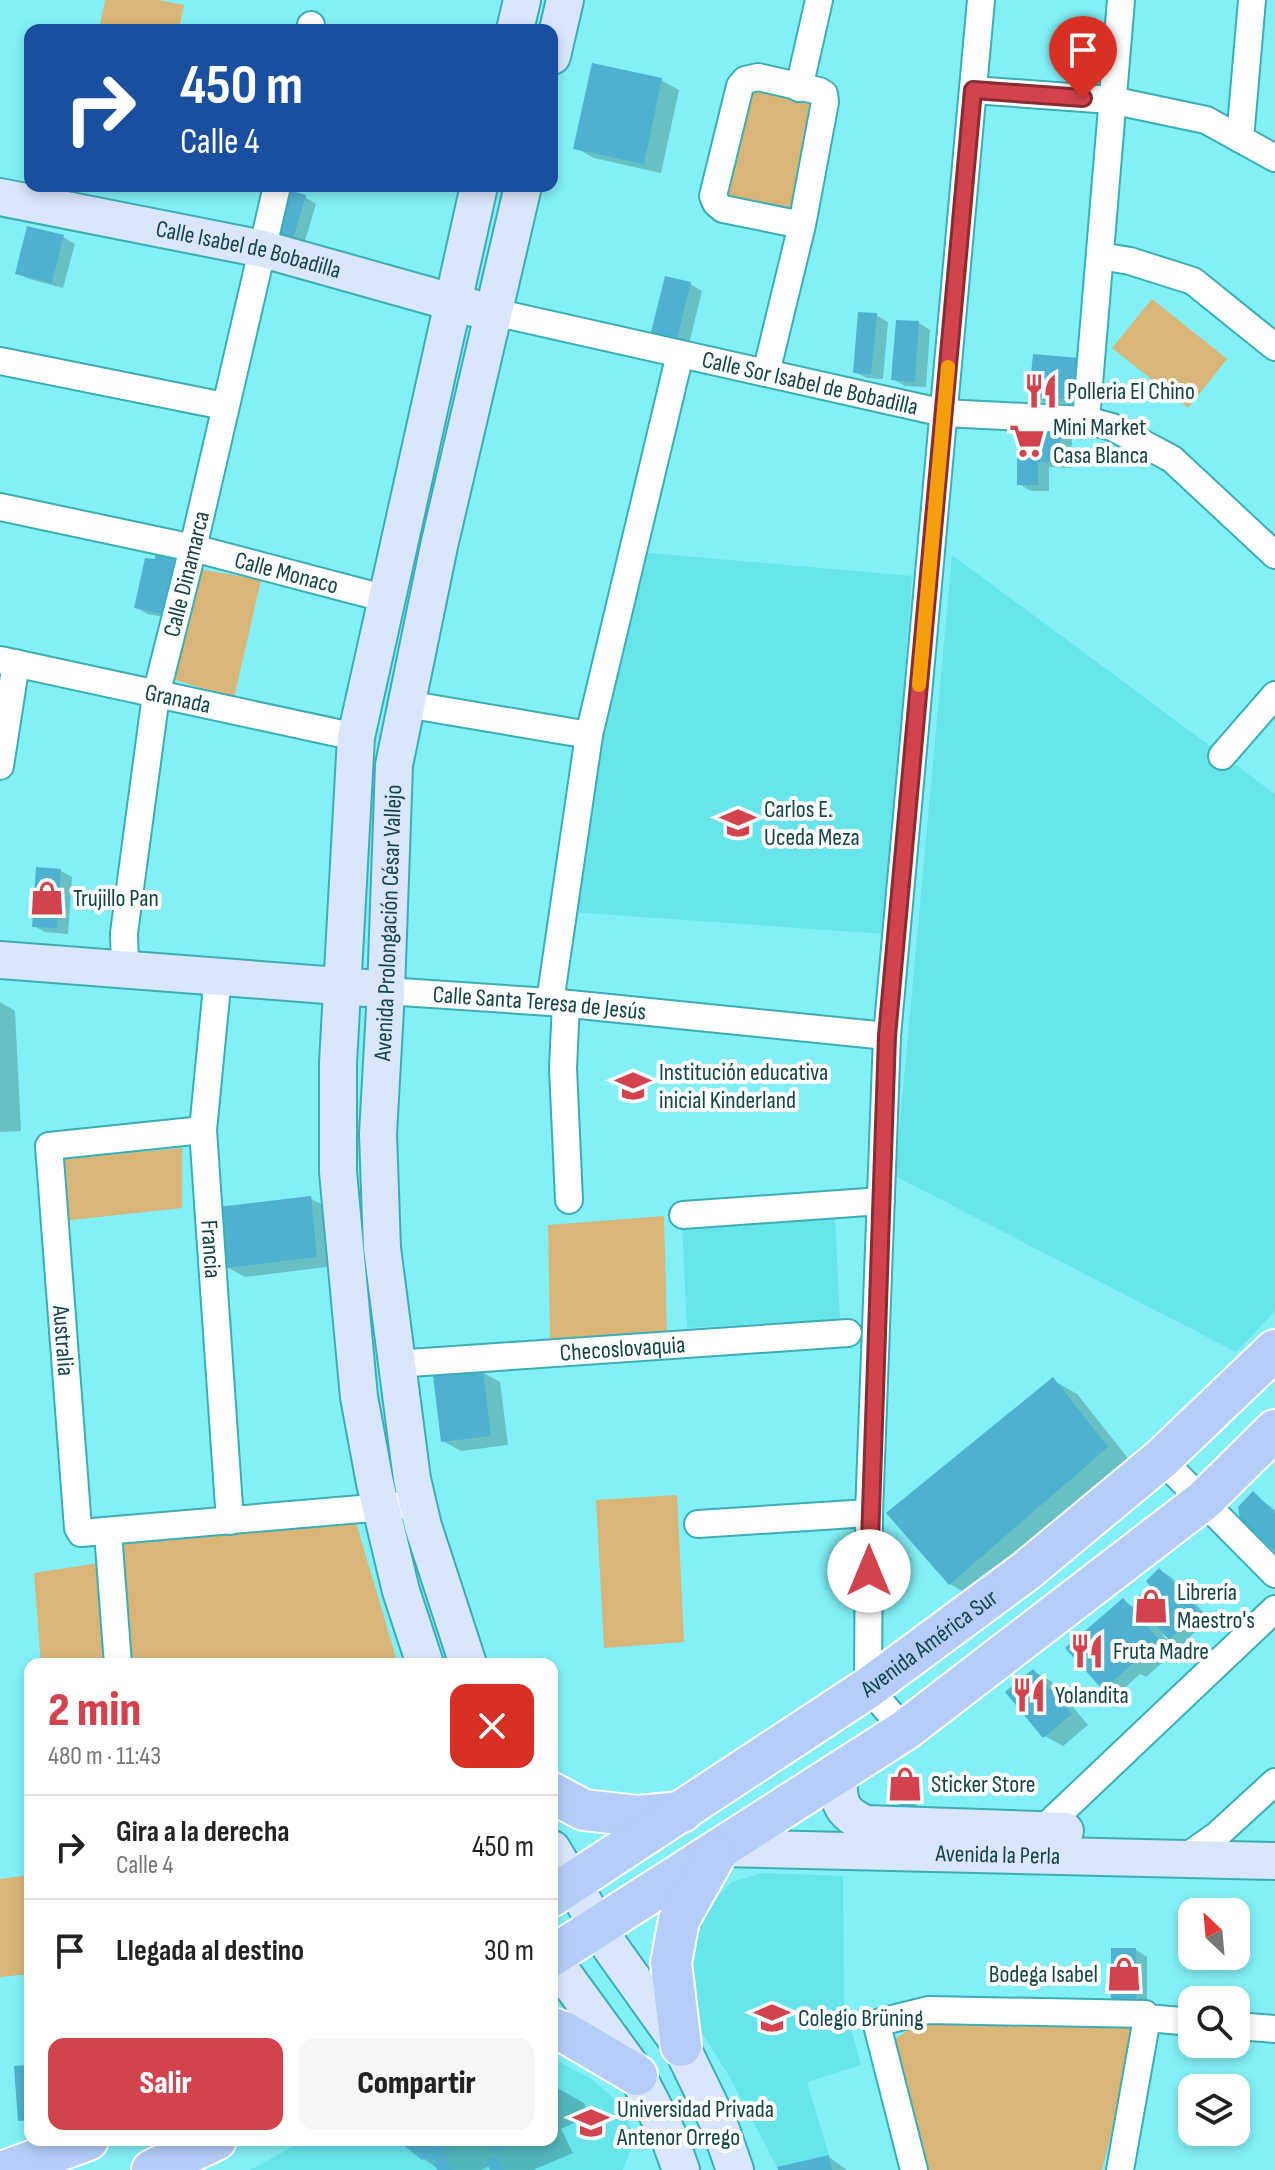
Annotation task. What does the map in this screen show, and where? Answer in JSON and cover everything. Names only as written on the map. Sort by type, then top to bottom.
[{"type":"main road","points":[[516,24],[522,0]]},
{"type":"main road","points":[[558,30],[565,0]]},
{"type":"main road","name":"Avenida Prolongación César Vallejo","points":[[423,1658],[401,1591],[383,1505],[375,1483],[359,1397],[338,1172],[338,1063],[356,737],[478,192]]},
{"type":"main road","name":"Avenida Prolongación César Vallejo","points":[[466,1658],[423,1526],[412,1479],[382,1248],[378,1134],[394,765],[522,192]]},
{"type":"main road","name":"Calle Isabel de Bobadilla","points":[[0,197],[263,249],[494,312]]},
{"type":"main road","name":"Calle Santa Teresa de Jesús","points":[[0,960],[386,991]]},
{"type":"main road","name":"Avenida América Sur","points":[[562,1890],[868,1688],[1026,1571],[1161,1459],[1275,1350]]},
{"type":"main road","points":[[558,1953],[905,1730],[1204,1500],[1275,1430]]},
{"type":"main road","name":"Avenida la Perla","points":[[838,1773],[839,1801],[849,1816],[866,1824],[1275,1837]]},
{"type":"main road","points":[[558,1796],[584,1810],[638,1816],[682,1812]]},
{"type":"main road","points":[[681,2046],[671,1963],[679,1920],[720,1848]]},
{"type":"main road","name":"Avenida la Perla","points":[[720,1848],[1275,1861]]},
{"type":"main road","points":[[562,1890],[599,1928],[681,2046],[719,2124],[735,2170]]},
{"type":"main road","points":[[558,1965],[637,2075],[669,2137],[681,2170]]},
{"type":"main road","points":[[558,2030],[637,2075]]},
{"type":"main road","points":[[637,2075],[681,2046]]},
{"type":"main road","points":[[7,2170],[72,2146]]},
{"type":"main road","points":[[152,2170],[203,2146]]},
{"type":"street","points":[[799,88],[819,0]]},
{"type":"street","points":[[905,1730],[868,1688],[869,1513],[887,1036],[981,0]]},
{"type":"street","points":[[1086,420],[1121,0]]},
{"type":"street","points":[[1240,139],[1252,0]]},
{"type":"street","points":[[766,373],[802,225],[825,102],[824,94],[758,77],[745,80],[740,86],[713,196],[723,209],[802,225]]},
{"type":"street","points":[[973,90],[1111,100],[1206,120],[1275,158]]},
{"type":"street","name":"Calle Dinamarca","points":[[125,968],[124,933],[156,695],[276,192]]},
{"type":"street","points":[[1100,256],[1130,261],[1193,281],[1270,333]]},
{"type":"street","name":"Calle Sor Isabel de Bobadilla","points":[[494,312],[944,413],[1086,420],[1112,427],[1172,459],[1275,555]]},
{"type":"street","points":[[569,1200],[558,1003],[589,735],[680,354]]},
{"type":"street","points":[[0,361],[224,406]]},
{"type":"street","name":"Calle Monaco","points":[[0,507],[193,548],[387,599]]},
{"type":"street","points":[[0,766],[8,661]]},
{"type":"street","name":"Granada","points":[[8,661],[356,737]]},
{"type":"street","points":[[1222,756],[1275,695]]},
{"type":"street","points":[[406,704],[589,735]]},
{"type":"street","name":"Francia","points":[[218,976],[203,1130],[230,1521]]},
{"type":"street","name":"Calle Santa Teresa de Jesús","points":[[386,991],[558,1003],[887,1036]]},
{"type":"street","name":"Australia","points":[[108,1533],[81,1533],[78,1528],[49,1146],[203,1130]]},
{"type":"street","points":[[683,1215],[881,1201]]},
{"type":"street","name":"Checoslovaquia","points":[[395,1364],[848,1333]]},
{"type":"street","points":[[1161,1459],[1275,1574]]},
{"type":"street","points":[[118,1658],[108,1533],[419,1504]]},
{"type":"street","points":[[698,1524],[869,1513]]},
{"type":"street","points":[[1042,1830],[1275,1609]]},
{"type":"street","points":[[1186,1857],[1216,1836],[1275,1782]]},
{"type":"street","points":[[914,2170],[877,2025],[880,2022],[928,2010],[1145,2014],[1147,2018],[1178,2021]]},
{"type":"street","points":[[1120,2170],[1147,2018]]},
{"type":"street","points":[[1250,2027],[1275,2029]]},
{"type":"shaded area","points":[[105,0],[158,0],[184,5],[180,24],[100,24]]},
{"type":"shaded area","points":[[746,89],[816,102],[796,212],[723,197]]},
{"type":"shaded area","points":[[1152,299],[1227,359],[1188,408],[1112,348]]},
{"type":"shaded area","name":"Carlos E. Uceda Meza","points":[[639,552],[912,576],[885,934],[570,912],[597,733]]},
{"type":"shaded area","points":[[952,555],[1275,794],[1275,1311],[1236,1352],[895,1176]]},
{"type":"shaded area","points":[[187,567],[261,580],[234,698],[165,677]]},
{"type":"shaded area","points":[[182,1148],[182,1208],[62,1221],[55,1160]]},
{"type":"shaded area","points":[[664,1216],[667,1337],[550,1343],[548,1225]]},
{"type":"shaded area","points":[[835,1217],[840,1319],[687,1328],[682,1225]]},
{"type":"shaded area","points":[[677,1495],[684,1642],[604,1648],[596,1500]]},
{"type":"shaded area","points":[[356,1523],[396,1658],[124,1658],[114,1537]]},
{"type":"shaded area","points":[[99,1563],[107,1658],[41,1658],[34,1573]]},
{"type":"shaded area","name":"Colegio Brüning","points":[[762,1873],[843,1876],[844,2003],[861,2065],[807,2082],[829,2155],[777,2167],[688,2003],[689,1938],[705,1908],[732,1882]]},
{"type":"shaded area","points":[[24,1876],[24,1975],[0,1977],[0,1879]]},
{"type":"shaded area","points":[[926,2019],[1138,2024],[1102,2170],[916,2170],[891,2041]]},
{"type":"shaded area","name":"Universidad Privada Antenor Orrego","points":[[558,2061],[593,2080],[623,2107],[635,2139],[623,2170],[250,2170],[294,2146],[558,2146]]},
{"type":"building","points":[[592,63],[662,78],[644,164],[573,149]]},
{"type":"building","points":[[281,192],[306,195],[293,239],[269,232]]},
{"type":"building","points":[[27,226],[64,235],[52,283],[15,274]]},
{"type":"building","points":[[665,276],[691,282],[677,339],[651,332]]},
{"type":"building","points":[[858,312],[877,313],[871,374],[853,373]]},
{"type":"building","points":[[896,320],[919,321],[915,382],[891,380]]},
{"type":"building","points":[[1033,354],[1079,358],[1075,400],[1029,396]]},
{"type":"building","points":[[1017,429],[1061,431],[1059,462],[1038,462],[1038,485],[1017,485]]},
{"type":"building","points":[[156,552],[175,556],[162,614],[134,608],[145,558],[155,559]]},
{"type":"building","name":"Trujillo Pan","points":[[36,867],[61,869],[57,928],[32,927]]},
{"type":"building","points":[[311,1196],[317,1257],[225,1268],[218,1207]]},
{"type":"building","points":[[483,1370],[491,1436],[441,1442],[433,1376]]},
{"type":"building","points":[[1053,1377],[1108,1447],[949,1585],[886,1513]]},
{"type":"building","points":[[1253,1491],[1275,1513],[1275,1552],[1240,1519],[1238,1507]]},
{"type":"building","points":[[1159,1568],[1199,1611],[1169,1640],[1134,1600],[1150,1586],[1146,1581]]},
{"type":"building","points":[[1123,1598],[1159,1640],[1103,1690],[1065,1648]]},
{"type":"building","points":[[1033,1669],[1072,1714],[1043,1738],[1005,1692]]},
{"type":"building","points":[[909,1764],[913,1807],[899,1808],[897,1776]]},
{"type":"building","name":"Bodega Isabel","points":[[1111,1948],[1136,1948],[1136,2001],[1111,2001]]},
{"type":"building","points":[[24,2065],[24,2120],[18,2121],[14,2066]]},
{"type":"building","points":[[404,2146],[456,2146],[444,2151],[452,2170],[437,2170],[431,2157],[422,2160]]},
{"type":"building","points":[[489,2146],[508,2146],[492,2153]]},
{"type":"building","points":[[497,2155],[504,2170],[490,2170],[485,2160]]},
{"type":"building","points":[[829,2155],[832,2170],[778,2170],[777,2167]]},
{"type":"slow traffic","points":[[919,685],[948,367]]},
{"type":"place","name":"Polleria El Chino","points":[[1041,391]]},
{"type":"place","name":"Mini Market Casa Blanca","points":[[1027,441]]},
{"type":"place","name":"Carlos E. Uceda Meza","points":[[738,823]]},
{"type":"place","name":"Trujillo Pan","points":[[47,898]]},
{"type":"place","name":"Institución educativa inicial Kinderland","points":[[633,1086]]},
{"type":"place","name":"Librería Maestro's","points":[[1151,1606]]},
{"type":"place","name":"Fruta Madre","points":[[1087,1651]]},
{"type":"place","name":"Yolandita","points":[[1029,1695]]},
{"type":"place","name":"Sticker Store","points":[[905,1784]]},
{"type":"place","name":"Bodega Isabel","points":[[1124,1974]]},
{"type":"place","name":"Colegio Brüning","points":[[772,2018]]},
{"type":"place","name":"Universidad Privada Antenor Orrego","points":[[591,2123]]},
{"type":"route","points":[[869,1571],[887,1036],[973,90],[1083,98]]}]
